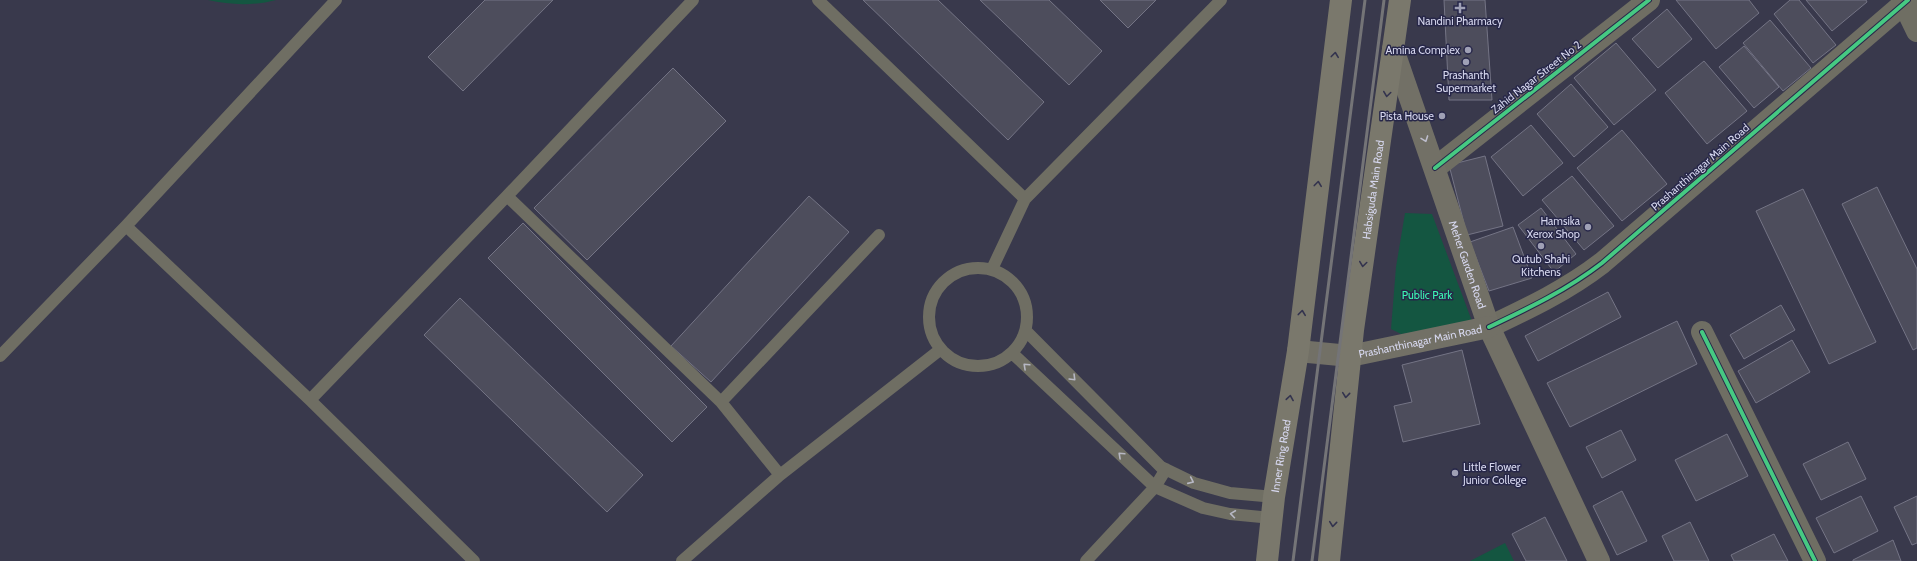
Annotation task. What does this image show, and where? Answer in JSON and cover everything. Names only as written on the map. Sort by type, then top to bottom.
[{"type":"main road","points":[[1298,352],[1341,0]]},
{"type":"main road","name":"Habsiguda Main Road","points":[[1350,356],[1400,0]]},
{"type":"main road","name":"Meher Garden Road","points":[[1393,49],[1490,327],[1599,561]]},
{"type":"main road","name":"Prashanthinagar Main Road","points":[[1298,352],[1350,356],[1490,327]]},
{"type":"main road","name":"Inner Ring Road","points":[[1267,561],[1273,508],[1298,352]]},
{"type":"main road","points":[[1329,561],[1350,356]]},
{"type":"street","name":"Zahid Nagar Street No 2","points":[[1435,168],[1649,0]]},
{"type":"street","points":[[1906,2],[1917,31]]},
{"type":"street","name":"Prashanthinagar Main Road","points":[[1490,327],[1550,298],[1577,282],[1602,263],[1906,2]]},
{"type":"street","points":[[1702,332],[1816,561]]},
{"type":"lane","points":[[0,356],[126,226],[336,0]]},
{"type":"lane","points":[[310,400],[507,196],[693,0]]},
{"type":"lane","points":[[818,0],[1026,199]]},
{"type":"lane","points":[[992,269],[1026,199],[1216,2]]},
{"type":"lane","points":[[507,196],[721,402],[780,475]]},
{"type":"lane","points":[[126,226],[310,400],[474,561]]},
{"type":"lane","points":[[721,402],[879,236]]},
{"type":"lane","points":[[976,267],[992,269],[1006,276],[1017,286],[1024,300],[1028,315],[1026,331],[1020,343],[1012,353],[999,362],[984,366],[968,365],[953,359],[941,349],[932,335],[929,320],[930,304],[937,290],[947,278],[961,270],[976,267]]},
{"type":"lane","points":[[1026,331],[1161,466],[1194,483],[1273,508]]},
{"type":"lane","points":[[682,561],[780,475],[941,349]]},
{"type":"lane","points":[[1012,353],[1155,487],[1203,508],[1230,514],[1273,508]]},
{"type":"lane","points":[[1086,561],[1155,487],[1166,469]]},
{"type":"green space","points":[[208,0],[276,0],[242,4]]},
{"type":"green space","name":"Public Park","points":[[1405,213],[1432,214],[1473,324],[1401,334],[1391,329],[1396,267]]},
{"type":"green space","points":[[1505,543],[1514,561],[1470,561]]},
{"type":"building","points":[[485,0],[553,0],[463,91],[428,57]]},
{"type":"building","points":[[863,0],[938,0],[1044,102],[1008,140]]},
{"type":"building","points":[[980,0],[1049,0],[1102,51],[1069,85]]},
{"type":"building","points":[[1100,0],[1156,0],[1128,28]]},
{"type":"building","name":"Amina Complex","points":[[1444,0],[1485,0],[1492,100],[1449,100]]},
{"type":"building","points":[[1676,0],[1749,0],[1759,13],[1716,49]]},
{"type":"building","points":[[1790,0],[1799,0],[1836,45],[1813,63],[1774,14]]},
{"type":"building","points":[[1806,0],[1866,0],[1867,2],[1832,31]]},
{"type":"building","points":[[1667,9],[1692,39],[1658,68],[1632,39]]},
{"type":"building","points":[[1770,20],[1811,68],[1783,91],[1743,43]]},
{"type":"building","points":[[1616,43],[1656,90],[1614,125],[1574,78]]},
{"type":"building","points":[[1744,46],[1779,87],[1754,108],[1719,67]]},
{"type":"building","points":[[1704,61],[1747,111],[1707,144],[1665,93]]},
{"type":"building","points":[[673,68],[726,121],[587,260],[534,208]]},
{"type":"building","points":[[1571,84],[1608,127],[1574,157],[1537,114]]},
{"type":"building","points":[[1531,125],[1563,163],[1523,196],[1491,157]]},
{"type":"building","points":[[1622,130],[1667,184],[1622,221],[1577,168]]},
{"type":"building","points":[[1485,156],[1503,226],[1467,235],[1449,165]]},
{"type":"building","points":[[1572,176],[1614,226],[1584,250],[1542,200]]},
{"type":"building","points":[[1877,187],[1917,269],[1917,348],[1913,350],[1842,204]]},
{"type":"building","points":[[1803,189],[1876,342],[1829,364],[1756,211]]},
{"type":"building","points":[[809,196],[849,232],[711,382],[671,346]]},
{"type":"building","points":[[1541,208],[1576,254],[1554,272],[1518,225]]},
{"type":"building","points":[[523,223],[707,407],[672,442],[488,258]]},
{"type":"building","points":[[1513,227],[1532,278],[1489,291],[1470,242]]},
{"type":"building","points":[[1608,292],[1621,317],[1538,361],[1525,336]]},
{"type":"building","points":[[460,298],[643,475],[607,512],[424,335]]},
{"type":"building","points":[[1781,305],[1795,330],[1744,359],[1730,335]]},
{"type":"building","points":[[1677,321],[1697,364],[1570,427],[1547,383]]},
{"type":"building","points":[[1792,340],[1810,372],[1756,403],[1738,371]]},
{"type":"building","points":[[1462,350],[1480,424],[1403,442],[1394,406],[1412,402],[1402,365]]},
{"type":"building","points":[[1621,430],[1636,460],[1602,478],[1586,447]]},
{"type":"building","points":[[1727,434],[1748,476],[1696,501],[1675,460]]},
{"type":"building","points":[[1848,442],[1866,479],[1821,500],[1803,464]]},
{"type":"building","points":[[1622,491],[1647,541],[1617,555],[1593,506]]},
{"type":"building","points":[[1861,496],[1878,531],[1834,553],[1816,518]]},
{"type":"building","points":[[1917,496],[1917,543],[1912,545],[1894,507]]},
{"type":"building","points":[[1545,517],[1567,561],[1526,561],[1512,534]]},
{"type":"building","points":[[1690,522],[1709,561],[1674,561],[1662,536]]},
{"type":"building","points":[[1774,534],[1788,561],[1734,561],[1731,555]]},
{"type":"building","points":[[1893,540],[1901,561],[1853,561],[1853,560]]},
{"type":"railway","points":[[1293,561],[1365,0]]},
{"type":"railway","points":[[1312,561],[1384,0]]},
{"type":"cycle path","points":[[1435,168],[1649,0]]},
{"type":"cycle path","points":[[1489,327],[1533,306],[1575,282],[1602,263],[1908,0]]},
{"type":"cycle path","points":[[1702,332],[1815,561]]},
{"type":"place","name":"Nandini Pharmacy","points":[[1460,8]]},
{"type":"place","name":"Amina Complex","points":[[1468,50]]},
{"type":"place","name":"Prashanth Supermarket","points":[[1466,62]]},
{"type":"place","name":"Pista House","points":[[1442,116]]},
{"type":"place","name":"Hamsika Xerox Shop","points":[[1588,227]]},
{"type":"place","name":"Qutub Shahi Kitchens","points":[[1541,246]]},
{"type":"place","name":"Little Flower Junior College","points":[[1455,473]]}]
